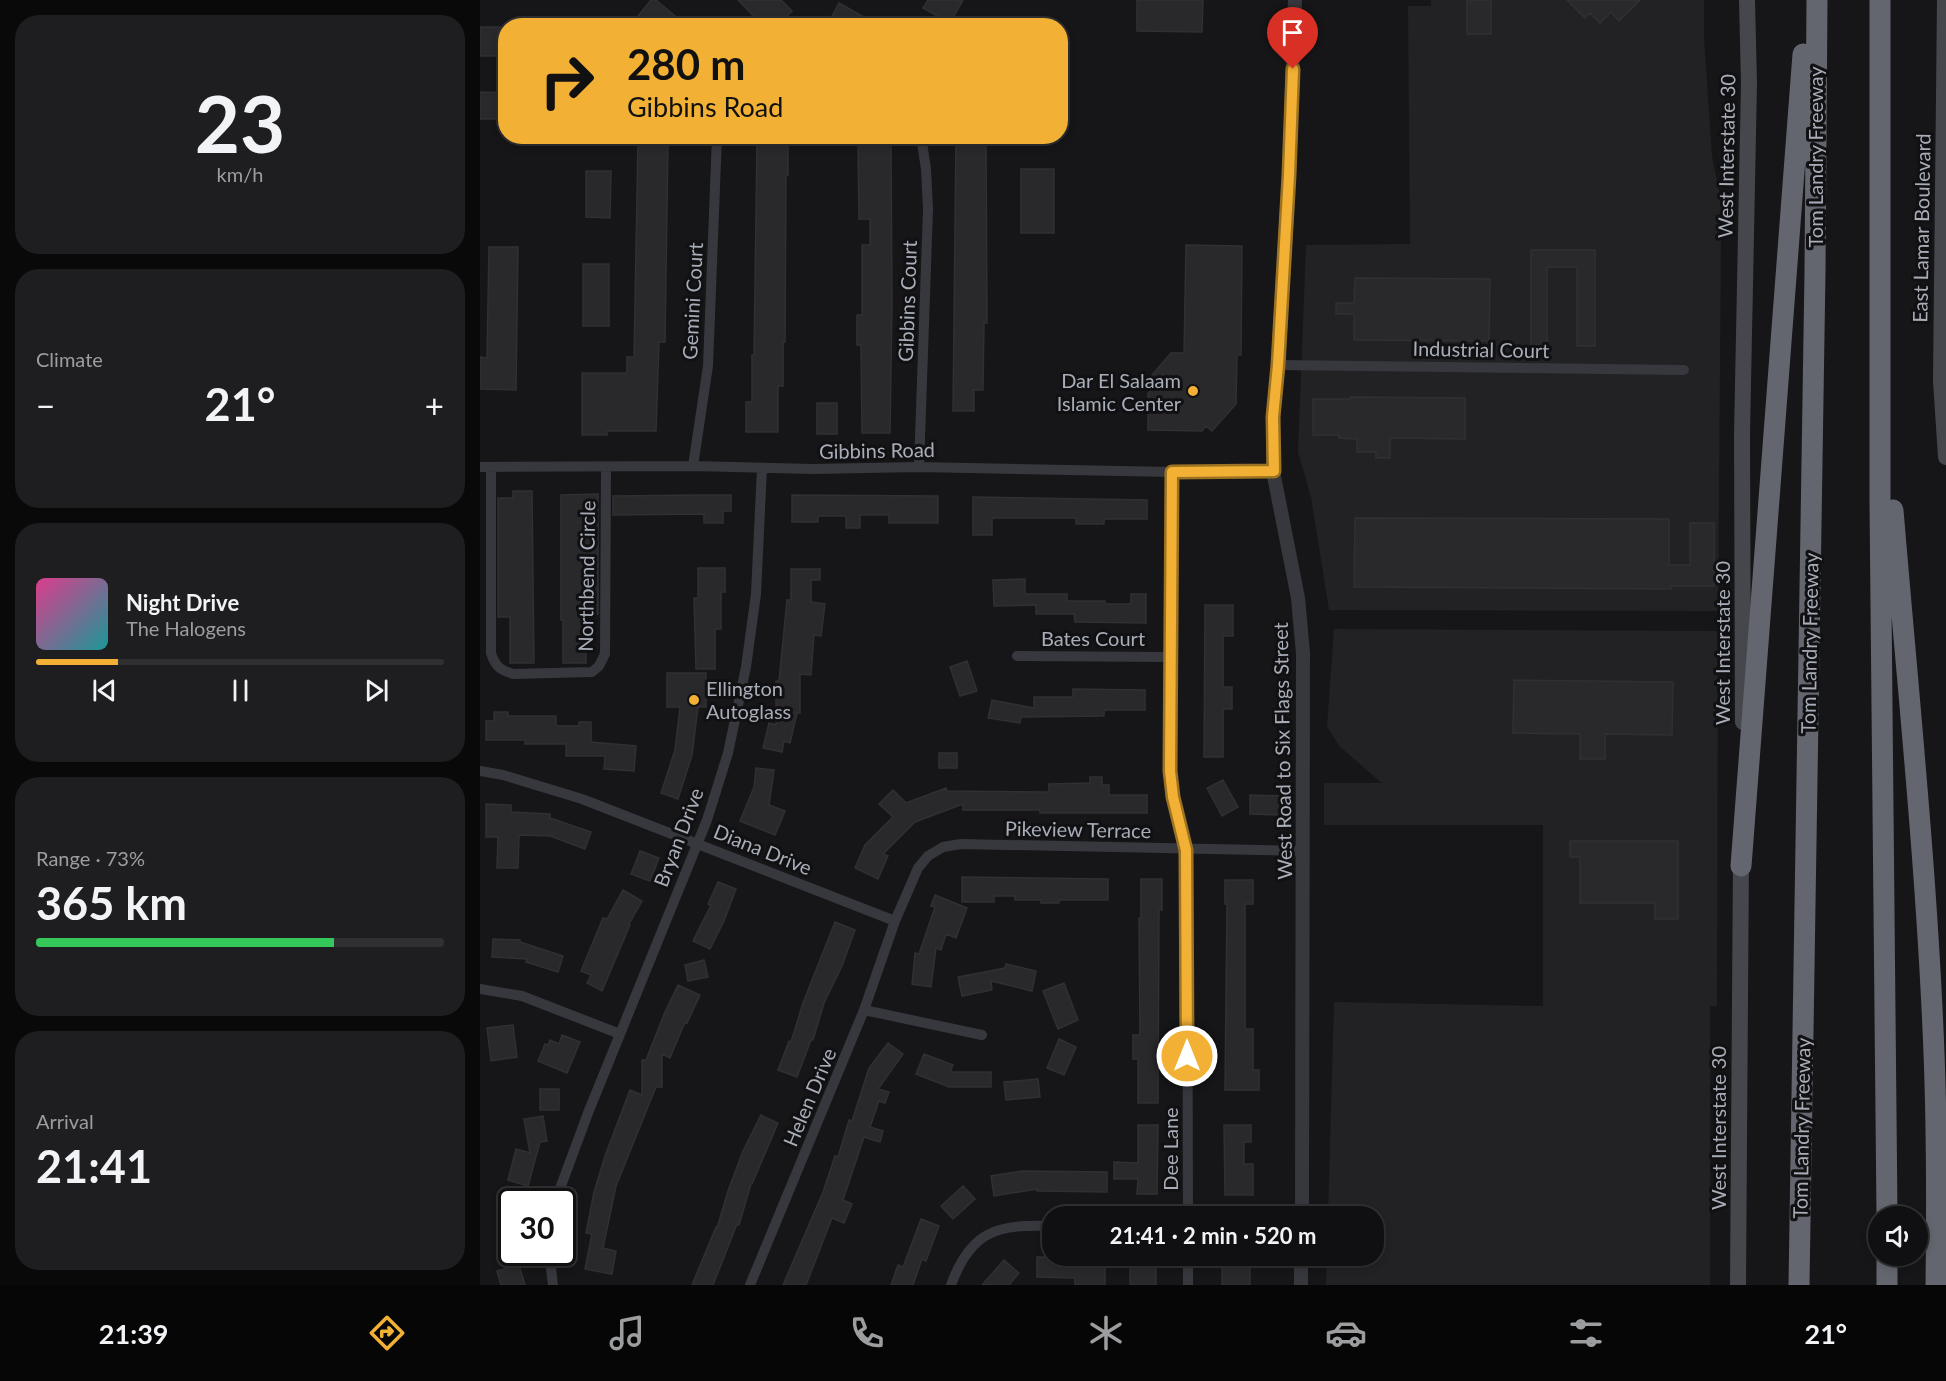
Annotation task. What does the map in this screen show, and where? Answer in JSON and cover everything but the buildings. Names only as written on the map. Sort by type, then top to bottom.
[{"type":"highway","points":[[1741,866],[1788,233],[1808,0]]},
{"type":"highway","name":"Tom Landry Freeway","points":[[1799,1285],[1817,0]]},
{"type":"highway","points":[[1880,0],[1880,502],[1887,1206]]},
{"type":"highway","points":[[1881,372],[1926,900],[1936,1133],[1936,1285]]},
{"type":"highway","points":[[1800,1212],[1813,1285]]},
{"type":"highway","points":[[1887,1266],[1887,1285]]},
{"type":"main road","name":"West Interstate 30","points":[[1738,1285],[1743,737],[1742,435],[1749,83],[1748,0]]},
{"type":"main road","name":"East Lamar Boulevard","points":[[1945,0],[1941,381],[1946,457]]},
{"type":"street","name":"West Road to Six Flags Street","points":[[1295,0],[1289,175],[1273,417],[1274,471],[1298,598],[1303,653],[1302,1206]]},
{"type":"street","name":"Gemini Court","points":[[693,466],[708,366],[717,144]]},
{"type":"street","name":"Gibbins Court","points":[[919,467],[928,209],[922,144]]},
{"type":"street","name":"Industrial Court","points":[[1278,365],[1684,370]]},
{"type":"street","name":"Gibbins Road","points":[[486,467],[919,467],[1172,472],[1274,471]]},
{"type":"street","name":"Northbend Circle","points":[[486,467],[491,652],[495,663],[502,670],[513,674],[592,672],[599,666],[605,654],[606,467]]},
{"type":"street","name":"Bryan Drive","points":[[560,1188],[707,820],[728,753],[746,667],[756,594],[762,468]]},
{"type":"street","name":"Dee Lane","points":[[1172,472],[1170,771],[1173,797],[1186,850],[1188,1206]]},
{"type":"street","name":"Bates Court","points":[[1017,656],[1169,657]]},
{"type":"street","name":"Diana Drive","points":[[480,771],[503,775],[582,799],[895,921]]},
{"type":"street","name":"Pikeview Terrace","points":[[895,921],[918,868],[928,856],[942,848],[962,844],[1304,851]]},
{"type":"street","name":"Helen Drive","points":[[750,1285],[864,1010],[895,921]]},
{"type":"street","points":[[480,989],[522,996],[620,1034]]},
{"type":"street","points":[[864,1010],[982,1035]]},
{"type":"street","points":[[951,1285],[958,1266],[969,1248],[985,1236],[1002,1229],[1042,1226]]},
{"type":"street","points":[[551,1266],[553,1285]]},
{"type":"street","points":[[1188,1266],[1188,1285]]},
{"type":"street","points":[[1301,1266],[1301,1285]]},
{"type":"shaded area","points":[[1431,0],[1704,0],[1704,38],[1712,156],[1723,211],[1718,611],[1329,610],[1311,497],[1298,452],[1306,245],[1410,244],[1408,6],[1431,6]]},
{"type":"shaded area","points":[[1334,629],[1718,631],[1717,1006],[1710,1006],[1710,1285],[1326,1285],[1327,1266],[1384,1266],[1384,1206],[1328,1206],[1334,1002],[1543,1006],[1543,825],[1324,825],[1324,783],[1382,783],[1340,747],[1327,727]]},
{"type":"place","name":"Dar El Salaam Islamic Center","points":[[1193,391]]},
{"type":"place","name":"Ellington Autoglass","points":[[694,700]]},
{"type":"route","points":[[1187,1056],[1186,850],[1173,797],[1170,771],[1172,472],[1274,471],[1273,417],[1289,175],[1293,69]]}]
